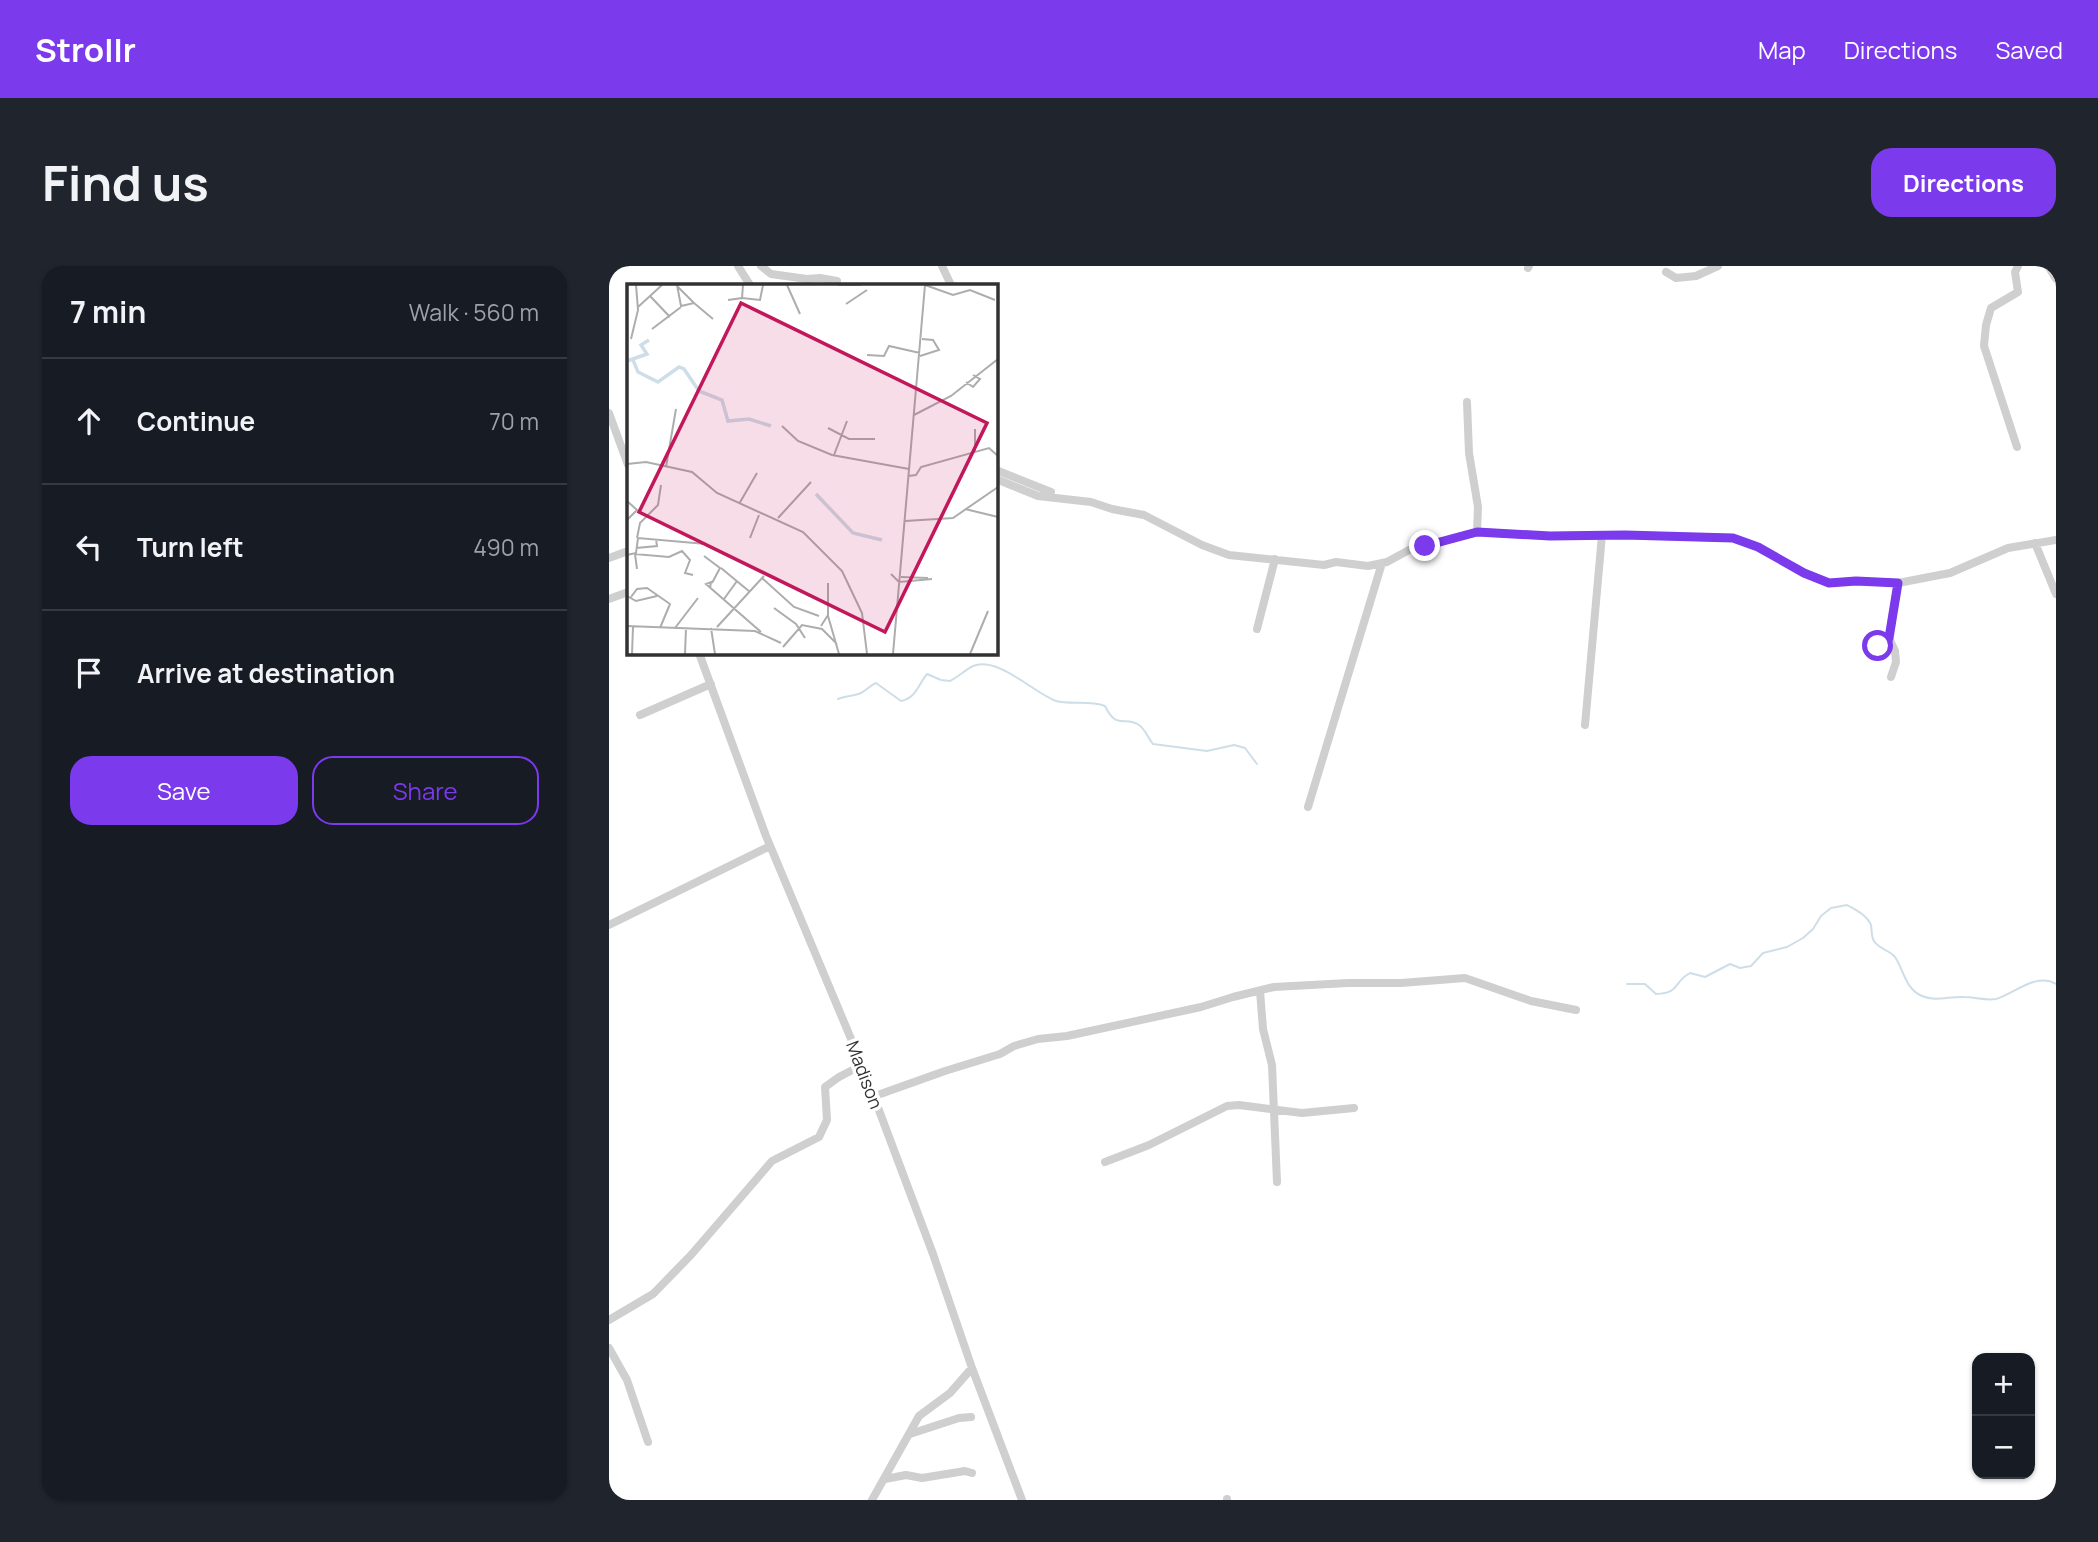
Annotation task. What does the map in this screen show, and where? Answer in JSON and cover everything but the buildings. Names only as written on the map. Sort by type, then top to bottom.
[{"type":"street","points":[[761,266],[771,274],[837,281]]},
{"type":"street","points":[[942,266],[951,284]]},
{"type":"street","points":[[1666,272],[1676,278],[1696,276],[1718,266]]},
{"type":"street","points":[[2017,447],[1984,346],[1991,308],[2018,292],[2015,272],[2018,266]]},
{"type":"street","points":[[2048,266],[2056,279]]},
{"type":"street","points":[[739,267],[749,284]]},
{"type":"street","points":[[1467,402],[1469,453],[1478,507],[1477,532]]},
{"type":"street","points":[[609,414],[627,462]]},
{"type":"street","points":[[997,470],[1074,500]]},
{"type":"street","points":[[997,479],[1038,496],[1091,502],[1144,515],[1202,545],[1229,555],[1324,565],[1336,562],[1368,566],[1382,563],[1409,550],[1477,532],[1550,536],[1733,538],[1758,547],[1804,573],[1829,583],[1898,583],[1950,573],[1998,551],[2056,540]]},
{"type":"street","points":[[1585,725],[1602,535]]},
{"type":"street","points":[[2035,543],[2056,594]]},
{"type":"street","points":[[609,558],[627,551]]},
{"type":"street","points":[[1257,629],[1275,559]]},
{"type":"street","points":[[1308,807],[1382,563]]},
{"type":"street","points":[[1870,648],[1885,643],[1889,638],[1898,583]]},
{"type":"street","points":[[609,599],[627,592]]},
{"type":"street","points":[[1889,638],[1895,651],[1896,662],[1891,677]]},
{"type":"street","name":"Madison","points":[[699,654],[770,845],[862,1065],[1022,1500]]},
{"type":"street","points":[[640,715],[711,684]]},
{"type":"street","points":[[609,925],[770,845]]},
{"type":"street","points":[[872,1097],[1026,1043],[1201,1007],[1274,987],[1465,978],[1531,1001],[1577,1010]]},
{"type":"street","points":[[1259,990],[1263,1029],[1272,1065],[1277,1182]]},
{"type":"street","points":[[609,1320],[653,1294],[691,1255],[772,1161],[819,1138],[827,1120],[825,1087],[862,1065]]},
{"type":"street","points":[[1105,1162],[1149,1145],[1227,1106],[1239,1105],[1302,1113],[1354,1108]]},
{"type":"street","points":[[609,1348],[627,1380],[648,1442]]},
{"type":"street","points":[[872,1500],[919,1416],[950,1393],[972,1368]]},
{"type":"street","points":[[910,1434],[959,1418],[971,1417]]},
{"type":"street","points":[[885,1479],[907,1475],[922,1478],[965,1471],[972,1473]]},
{"type":"waterway","points":[[838,699],[861,693],[876,683],[901,701],[913,694],[927,674],[950,681],[973,666],[983,664],[1016,677],[1056,701],[1105,706],[1113,718],[1139,725],[1153,744],[1207,751],[1234,745],[1245,748],[1257,764]]},
{"type":"waterway","points":[[1627,984],[1645,984],[1656,994],[1664,993],[1673,990],[1690,973],[1705,977],[1730,964],[1740,968],[1751,966],[1763,953],[1787,947],[1803,938],[1831,908],[1847,905],[1867,918],[1874,941],[1895,957],[1908,984],[1922,996],[1932,999],[1996,999],[2033,982],[2048,981],[2056,984]]},
{"type":"route","points":[[1425,546],[1477,532],[1550,536],[1733,538],[1758,547],[1804,573],[1829,583],[1898,583],[1889,638],[1878,646]]}]
